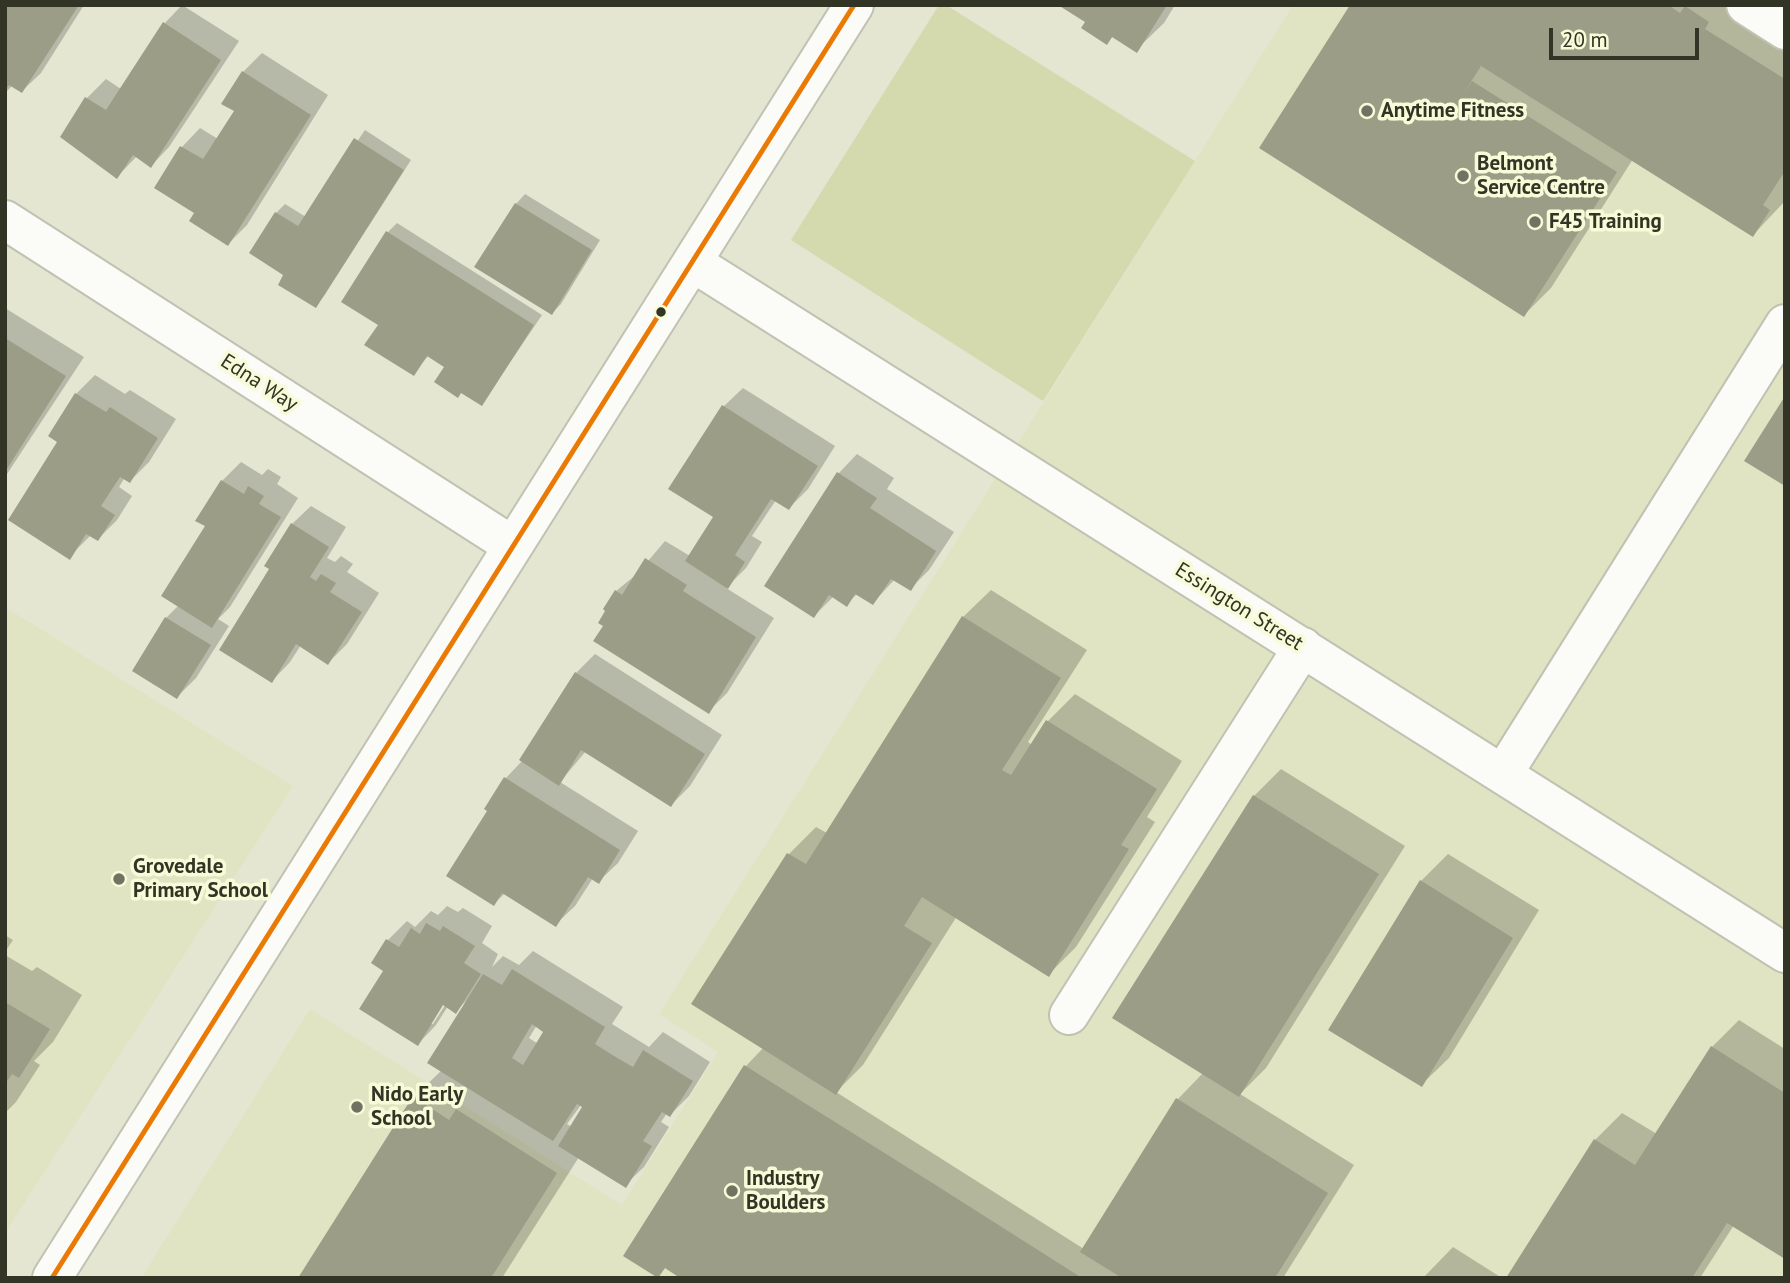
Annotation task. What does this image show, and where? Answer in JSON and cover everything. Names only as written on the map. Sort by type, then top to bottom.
[{"type":"street","points":[[52,1278],[854,5]]},
{"type":"street","points":[[1746,5],[1785,30]]},
{"type":"street","name":"Edna Way","points":[[5,220],[513,546]]},
{"type":"street","name":"Essington Street","points":[[692,262],[1785,953]]},
{"type":"street","points":[[1503,774],[1785,324]]},
{"type":"street","points":[[1069,1015],[1303,647]]},
{"type":"shaded area","points":[[939,5],[946,5],[1195,161],[1043,401],[791,240]]},
{"type":"shaded area","points":[[1293,5],[1785,5],[1785,1278],[141,1278],[310,1009],[622,1205],[718,1052],[659,1014]]},
{"type":"shaded area","name":"Grovedale Primary School","points":[[5,607],[293,786],[5,1233]]},
{"type":"building","points":[[5,5],[79,5],[22,93],[9,85],[5,91]]},
{"type":"building","points":[[1058,5],[1167,5],[1137,53],[1112,37],[1107,45],[1081,28],[1085,22]]},
{"type":"building","points":[[1350,5],[1668,5],[1680,13],[1685,6],[1709,22],[1705,29],[1785,79],[1785,171],[1763,205],[1770,210],[1753,237],[1481,66],[1460,99],[1472,81],[1617,172],[1524,317],[1259,148]]},
{"type":"building","points":[[163,22],[221,60],[151,168],[133,155],[117,179],[60,137],[85,97],[106,110]]},
{"type":"building","points":[[242,71],[311,115],[228,246],[189,221],[194,213],[154,188],[180,146],[203,159],[234,111],[221,104]]},
{"type":"building","points":[[354,138],[404,170],[316,308],[278,285],[283,275],[249,253],[275,212],[298,226]]},
{"type":"building","points":[[515,203],[592,250],[552,315],[474,267]]},
{"type":"building","points":[[386,231],[534,325],[482,406],[461,393],[458,398],[434,382],[444,367],[427,356],[414,376],[364,345],[378,325],[341,302]]},
{"type":"building","points":[[5,338],[66,376],[5,472]]},
{"type":"building","points":[[75,393],[106,412],[110,407],[158,438],[130,483],[120,477],[101,506],[115,515],[98,541],[86,534],[70,560],[8,520],[57,442],[48,436]]},
{"type":"building","points":[[1785,396],[1785,486],[1744,461]]},
{"type":"building","points":[[722,405],[818,466],[789,510],[771,499],[735,555],[745,562],[728,589],[685,561],[713,517],[668,489]]},
{"type":"building","points":[[837,472],[877,498],[870,508],[936,551],[911,591],[891,579],[873,605],[855,594],[847,607],[829,595],[814,618],[764,586]]},
{"type":"building","points":[[221,480],[244,494],[248,486],[264,496],[259,504],[281,517],[212,628],[161,596],[205,526],[195,521]]},
{"type":"building","points":[[291,523],[329,547],[310,577],[316,581],[321,574],[336,583],[330,592],[362,612],[328,665],[296,644],[272,683],[219,650],[269,569],[264,566]]},
{"type":"building","points":[[645,558],[687,585],[683,591],[756,637],[709,714],[593,641],[603,626],[598,623],[605,611],[603,609],[615,590],[622,595]]},
{"type":"building","points":[[962,616],[1061,678],[1002,770],[1011,775],[1046,720],[1157,789],[1121,845],[1129,849],[1049,977],[922,897],[904,926],[932,943],[836,1095],[691,1004],[787,853],[806,864]]},
{"type":"building","points":[[165,617],[211,645],[177,699],[132,671]]},
{"type":"building","points":[[575,672],[705,754],[671,807],[581,750],[559,786],[519,760]]},
{"type":"building","points":[[504,777],[620,850],[599,884],[588,877],[556,927],[502,893],[494,906],[446,876],[487,811],[484,809]]},
{"type":"building","points":[[1253,795],[1379,874],[1239,1097],[1112,1018]]},
{"type":"building","points":[[1420,880],[1513,938],[1422,1087],[1328,1030]]},
{"type":"building","points":[[426,923],[440,931],[443,926],[475,946],[464,963],[481,974],[456,1014],[443,1005],[418,1046],[359,1009],[383,971],[371,963],[386,939],[399,947],[411,928],[420,934]]},
{"type":"building","points":[[512,969],[605,1027],[595,1044],[614,1056],[633,1067],[643,1050],[693,1081],[670,1117],[662,1112],[643,1141],[652,1146],[626,1188],[558,1146],[582,1107],[577,1104],[553,1141],[427,1063],[483,974],[502,985]],"holes":[[[532,1024],[543,1032],[523,1065],[512,1058]]]},
{"type":"building","points":[[5,1002],[50,1029],[19,1078],[12,1074],[5,1084]]},
{"type":"building","points":[[1711,1046],[1785,1093],[1785,1259],[1727,1223],[1692,1278],[1506,1278],[1594,1139],[1635,1165]]},
{"type":"building","points":[[744,1065],[1082,1278],[680,1278],[665,1268],[658,1278],[623,1256]]},
{"type":"building","points":[[413,1096],[449,1120],[456,1109],[557,1173],[491,1278],[298,1278]]},
{"type":"building","points":[[1176,1098],[1328,1193],[1275,1278],[1122,1278],[1080,1252]]},
{"type":"transit line","points":[[52,1278],[854,5]]},
{"type":"place","name":"Anytime Fitness","points":[[1367,111]]},
{"type":"place","name":"Belmont Service Centre","points":[[1463,176]]},
{"type":"place","name":"F45 Training","points":[[1535,222]]},
{"type":"place","name":"Grovedale Primary School","points":[[119,879]]},
{"type":"place","name":"Nido Early School","points":[[357,1107]]},
{"type":"place","name":"Industry Boulders","points":[[732,1191]]}]
